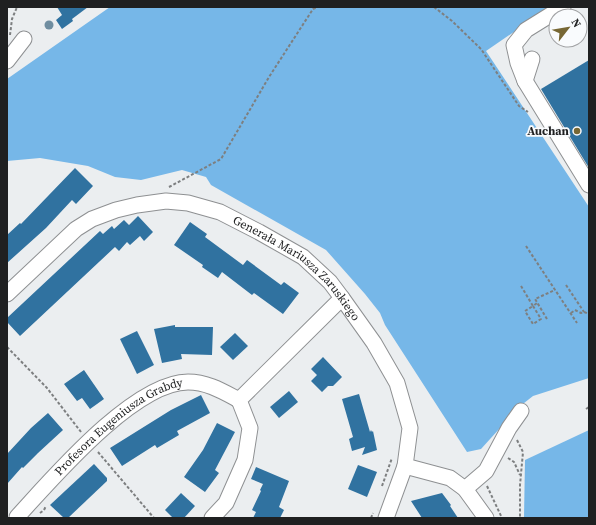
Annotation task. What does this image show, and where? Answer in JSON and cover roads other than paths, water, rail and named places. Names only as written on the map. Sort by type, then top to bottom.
[{"type":"street","points":[[563,7],[526,30],[514,45],[518,63],[525,81],[589,185]]},
{"type":"street","points":[[7,61],[17,37]]},
{"type":"street","points":[[525,81],[532,59]]},
{"type":"street","name":"Generała Mariusza Zaruskiego","points":[[7,294],[76,229],[92,219],[116,210],[137,205],[166,201],[188,203],[220,212],[303,257],[330,282],[374,343],[396,383],[410,428],[405,466],[379,515]]},
{"type":"street","points":[[212,518],[226,503],[245,460],[250,428],[239,400],[342,298]]},
{"type":"street","name":"Profesora Eugeniusza Grabdy","points":[[17,517],[89,441],[126,410],[152,392],[172,384],[186,382],[203,383],[218,388],[239,400]]},
{"type":"street","points":[[465,489],[486,471],[505,435],[521,411]]},
{"type":"street","points":[[405,466],[450,478],[465,489],[486,518]]},
{"type":"place","name":"Auchan","points":[[577,131]]}]
